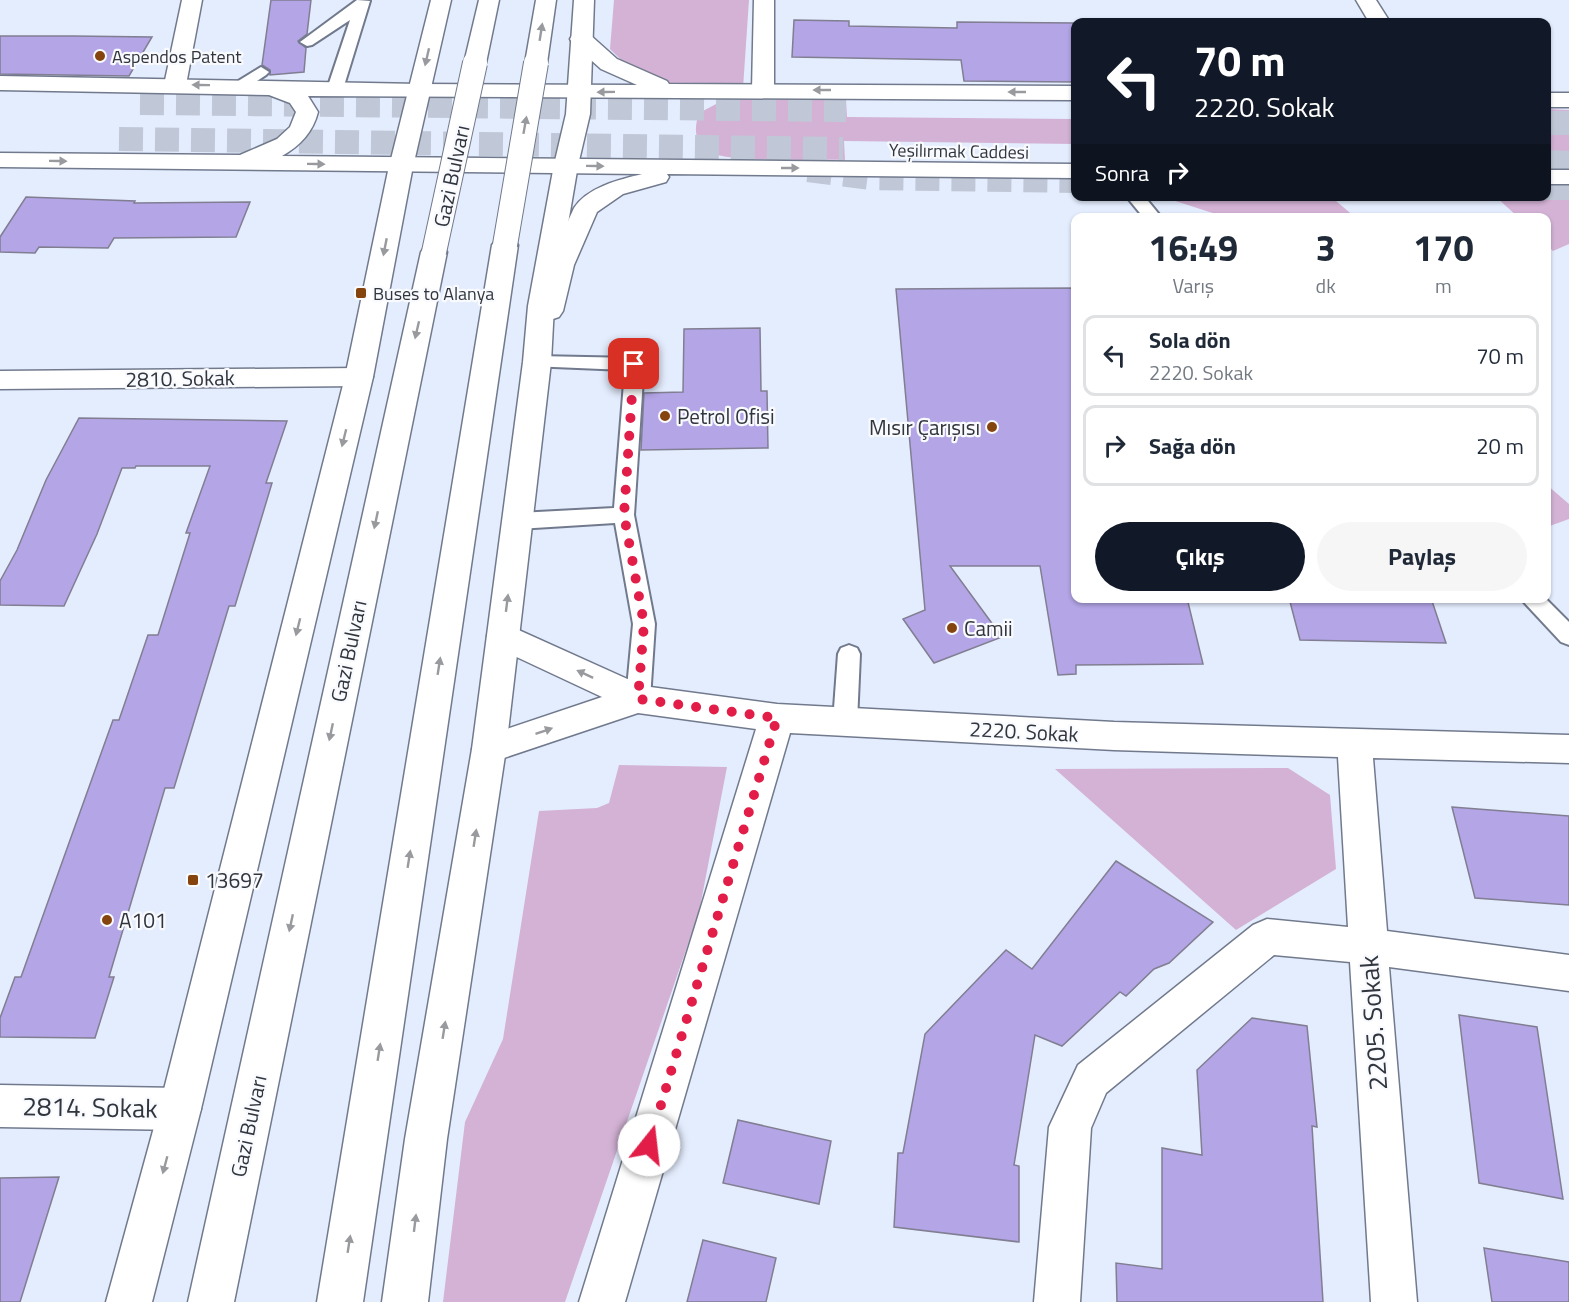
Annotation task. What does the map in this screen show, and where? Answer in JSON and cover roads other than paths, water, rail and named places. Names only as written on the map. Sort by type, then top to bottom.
[{"type":"main road","points":[[174,85],[192,0]]},
{"type":"main road","points":[[129,1302],[180,1109],[359,377],[402,165],[441,0]]},
{"type":"main road","name":"Gazi Bulvarı","points":[[211,1302],[406,374],[489,0]]},
{"type":"main road","points":[[340,1302],[505,245],[546,0]]},
{"type":"main road","points":[[405,1302],[426,1139],[489,749],[537,362],[541,306],[566,165],[578,114],[584,0]]},
{"type":"main road","points":[[763,90],[765,0]]},
{"type":"main road","points":[[1366,0],[1377,18]]},
{"type":"main road","points":[[581,39],[609,64],[646,82],[675,91]]},
{"type":"main road","points":[[0,83],[240,86],[264,80],[335,89],[419,91],[763,90],[1071,93]]},
{"type":"main road","points":[[226,163],[258,158],[275,151],[294,135],[306,120],[307,112],[298,98],[264,80]]},
{"type":"main road","points":[[0,100],[140,103]]},
{"type":"main road","points":[[1551,100],[1569,100]]},
{"type":"main road","name":"Yeşilırmak Caddesi","points":[[846,110],[1071,114]]},
{"type":"main road","points":[[0,138],[65,139]]},
{"type":"main road","name":"Yeşilırmak Caddesi","points":[[843,149],[1071,153]]},
{"type":"main road","points":[[0,160],[1071,171]]},
{"type":"main road","points":[[537,362],[561,265],[586,208],[614,189],[646,179],[739,167]]},
{"type":"main road","points":[[1551,177],[1569,177]]},
{"type":"main road","name":"2810. Sokak","points":[[0,380],[359,377]]},
{"type":"main road","points":[[503,636],[638,699]]},
{"type":"main road","name":"2220. Sokak","points":[[489,749],[638,699],[777,718],[845,722],[1114,736],[1569,749]]},
{"type":"main road","points":[[602,1302],[777,718]]},
{"type":"main road","name":"2205. Sokak","points":[[1354,743],[1394,1302]]},
{"type":"main road","points":[[1058,1302],[1070,1127],[1092,1079],[1267,937],[1368,946],[1569,973]]},
{"type":"main road","name":"2814. Sokak","points":[[0,1106],[180,1109]]},
{"type":"lane","points":[[307,42],[362,3]]},
{"type":"lane","points":[[335,89],[362,3]]},
{"type":"lane","points":[[1139,201],[1149,213]]},
{"type":"lane","points":[[537,362],[634,364],[624,515],[644,624],[638,699]]},
{"type":"lane","points":[[518,521],[624,515]]},
{"type":"lane","points":[[1536,603],[1569,636]]},
{"type":"lane","points":[[845,722],[849,654]]},
{"type":"tunnel","points":[[140,103],[846,110]]},
{"type":"tunnel","points":[[1551,123],[1569,123]]},
{"type":"tunnel","points":[[119,139],[843,149]]},
{"type":"tunnel","points":[[1551,162],[1569,163]]},
{"type":"tunnel","points":[[808,170],[870,178],[1071,181]]},
{"type":"tunnel","points":[[1551,188],[1569,188]]},
{"type":"place","name":"Aspendos Patent","points":[[100,56]]},
{"type":"place","name":"Buses to Alanya","points":[[361,293]]},
{"type":"place","name":"Petrol Ofisi","points":[[665,416]]},
{"type":"place","name":"Mısır Çarışısı","points":[[992,427]]},
{"type":"place","name":"Camii","points":[[952,628]]},
{"type":"place","name":"13697","points":[[193,880]]},
{"type":"place","name":"A101","points":[[107,920]]}]
